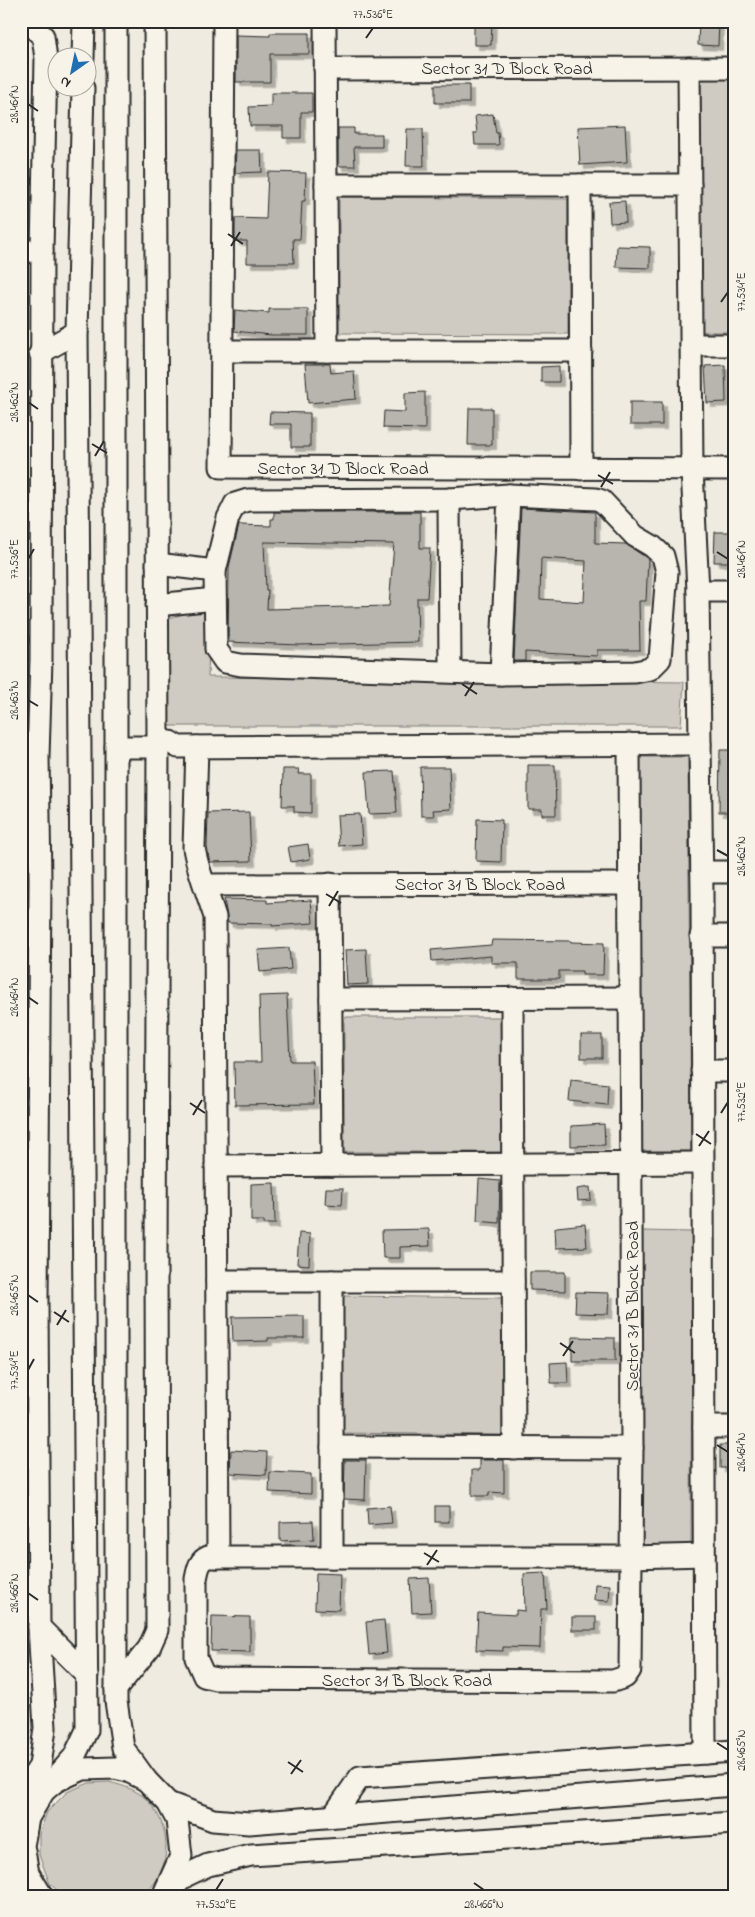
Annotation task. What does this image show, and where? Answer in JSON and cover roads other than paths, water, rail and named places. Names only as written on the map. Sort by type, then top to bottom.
[{"type":"street","points":[[25,21],[43,36],[46,59],[32,251],[40,353],[40,659],[38,757],[40,879],[29,1302],[39,1627],[45,1728],[40,1766],[30,1802],[23,1846],[28,1873],[42,1896]]},
{"type":"street","points":[[72,21],[84,40]]},
{"type":"street","points":[[116,21],[116,1701],[123,1748],[146,1780],[168,1803],[177,1820],[181,1856],[164,1896]]},
{"type":"street","points":[[116,1689],[149,1648],[156,1630],[156,1248],[170,746],[157,605],[155,21]]},
{"type":"street","name":"Sector 31 D Block Road","points":[[224,21],[221,467],[734,469]]},
{"type":"street","points":[[325,21],[327,351]]},
{"type":"street","points":[[690,68],[692,469],[698,591],[702,882],[705,1753]]},
{"type":"street","name":"Sector 31 D Block Road","points":[[325,69],[734,68]]},
{"type":"street","points":[[30,1802],[74,1757],[87,1730],[76,332],[82,98]]},
{"type":"street","points":[[326,185],[690,184]]},
{"type":"street","points":[[580,185],[581,468]]},
{"type":"street","points":[[40,353],[76,332]]},
{"type":"street","points":[[691,345],[734,345]]},
{"type":"street","points":[[222,351],[581,351]]},
{"type":"street","points":[[501,674],[509,495]]},
{"type":"street","points":[[509,495],[596,499],[602,501],[635,536],[652,546],[663,556],[667,572],[660,659],[650,669],[635,672],[501,674],[241,665],[225,662],[216,649],[215,571],[228,518],[235,504],[248,500],[449,499],[509,495]]},
{"type":"street","points":[[449,499],[450,671]]},
{"type":"street","points":[[157,564],[215,571]]},
{"type":"street","points":[[698,591],[734,591]]},
{"type":"street","points":[[157,605],[215,599]]},
{"type":"street","points":[[21,671],[40,659]]},
{"type":"street","points":[[21,736],[38,757]]},
{"type":"street","name":"Sector 31 B Block Road","points":[[629,744],[632,1448],[632,1557],[630,1670],[625,1677],[613,1681],[216,1679],[204,1676],[196,1658],[196,1579],[198,1567],[204,1559],[218,1557],[632,1557],[704,1555]]},
{"type":"street","points":[[116,747],[700,744]]},
{"type":"street","points":[[170,746],[197,864],[215,918],[218,1557]]},
{"type":"street","points":[[702,882],[734,872]]},
{"type":"street","points":[[330,884],[332,1165]]},
{"type":"street","name":"Sector 31 B Block Road","points":[[205,885],[629,884]]},
{"type":"street","points":[[701,936],[734,936]]},
{"type":"street","points":[[512,998],[514,1448]]},
{"type":"street","points":[[330,999],[630,998]]},
{"type":"street","points":[[702,1071],[734,1071]]},
{"type":"street","points":[[216,1166],[702,1163]]},
{"type":"street","points":[[217,1281],[513,1281]]},
{"type":"street","points":[[332,1281],[332,1557]]},
{"type":"street","points":[[704,1427],[734,1427]]},
{"type":"street","points":[[332,1447],[632,1448]]},
{"type":"street","points":[[39,1627],[87,1675]]},
{"type":"street","points":[[333,1816],[360,1777],[734,1751]]},
{"type":"street","points":[[30,1802],[56,1781],[82,1769],[115,1768],[128,1771],[146,1780]]},
{"type":"street","points":[[168,1803],[213,1820],[249,1823],[734,1785]]},
{"type":"street","points":[[164,1896],[185,1876],[208,1865],[251,1855],[734,1823]]},
{"type":"street","points":[[21,1886],[38,1896]]}]
